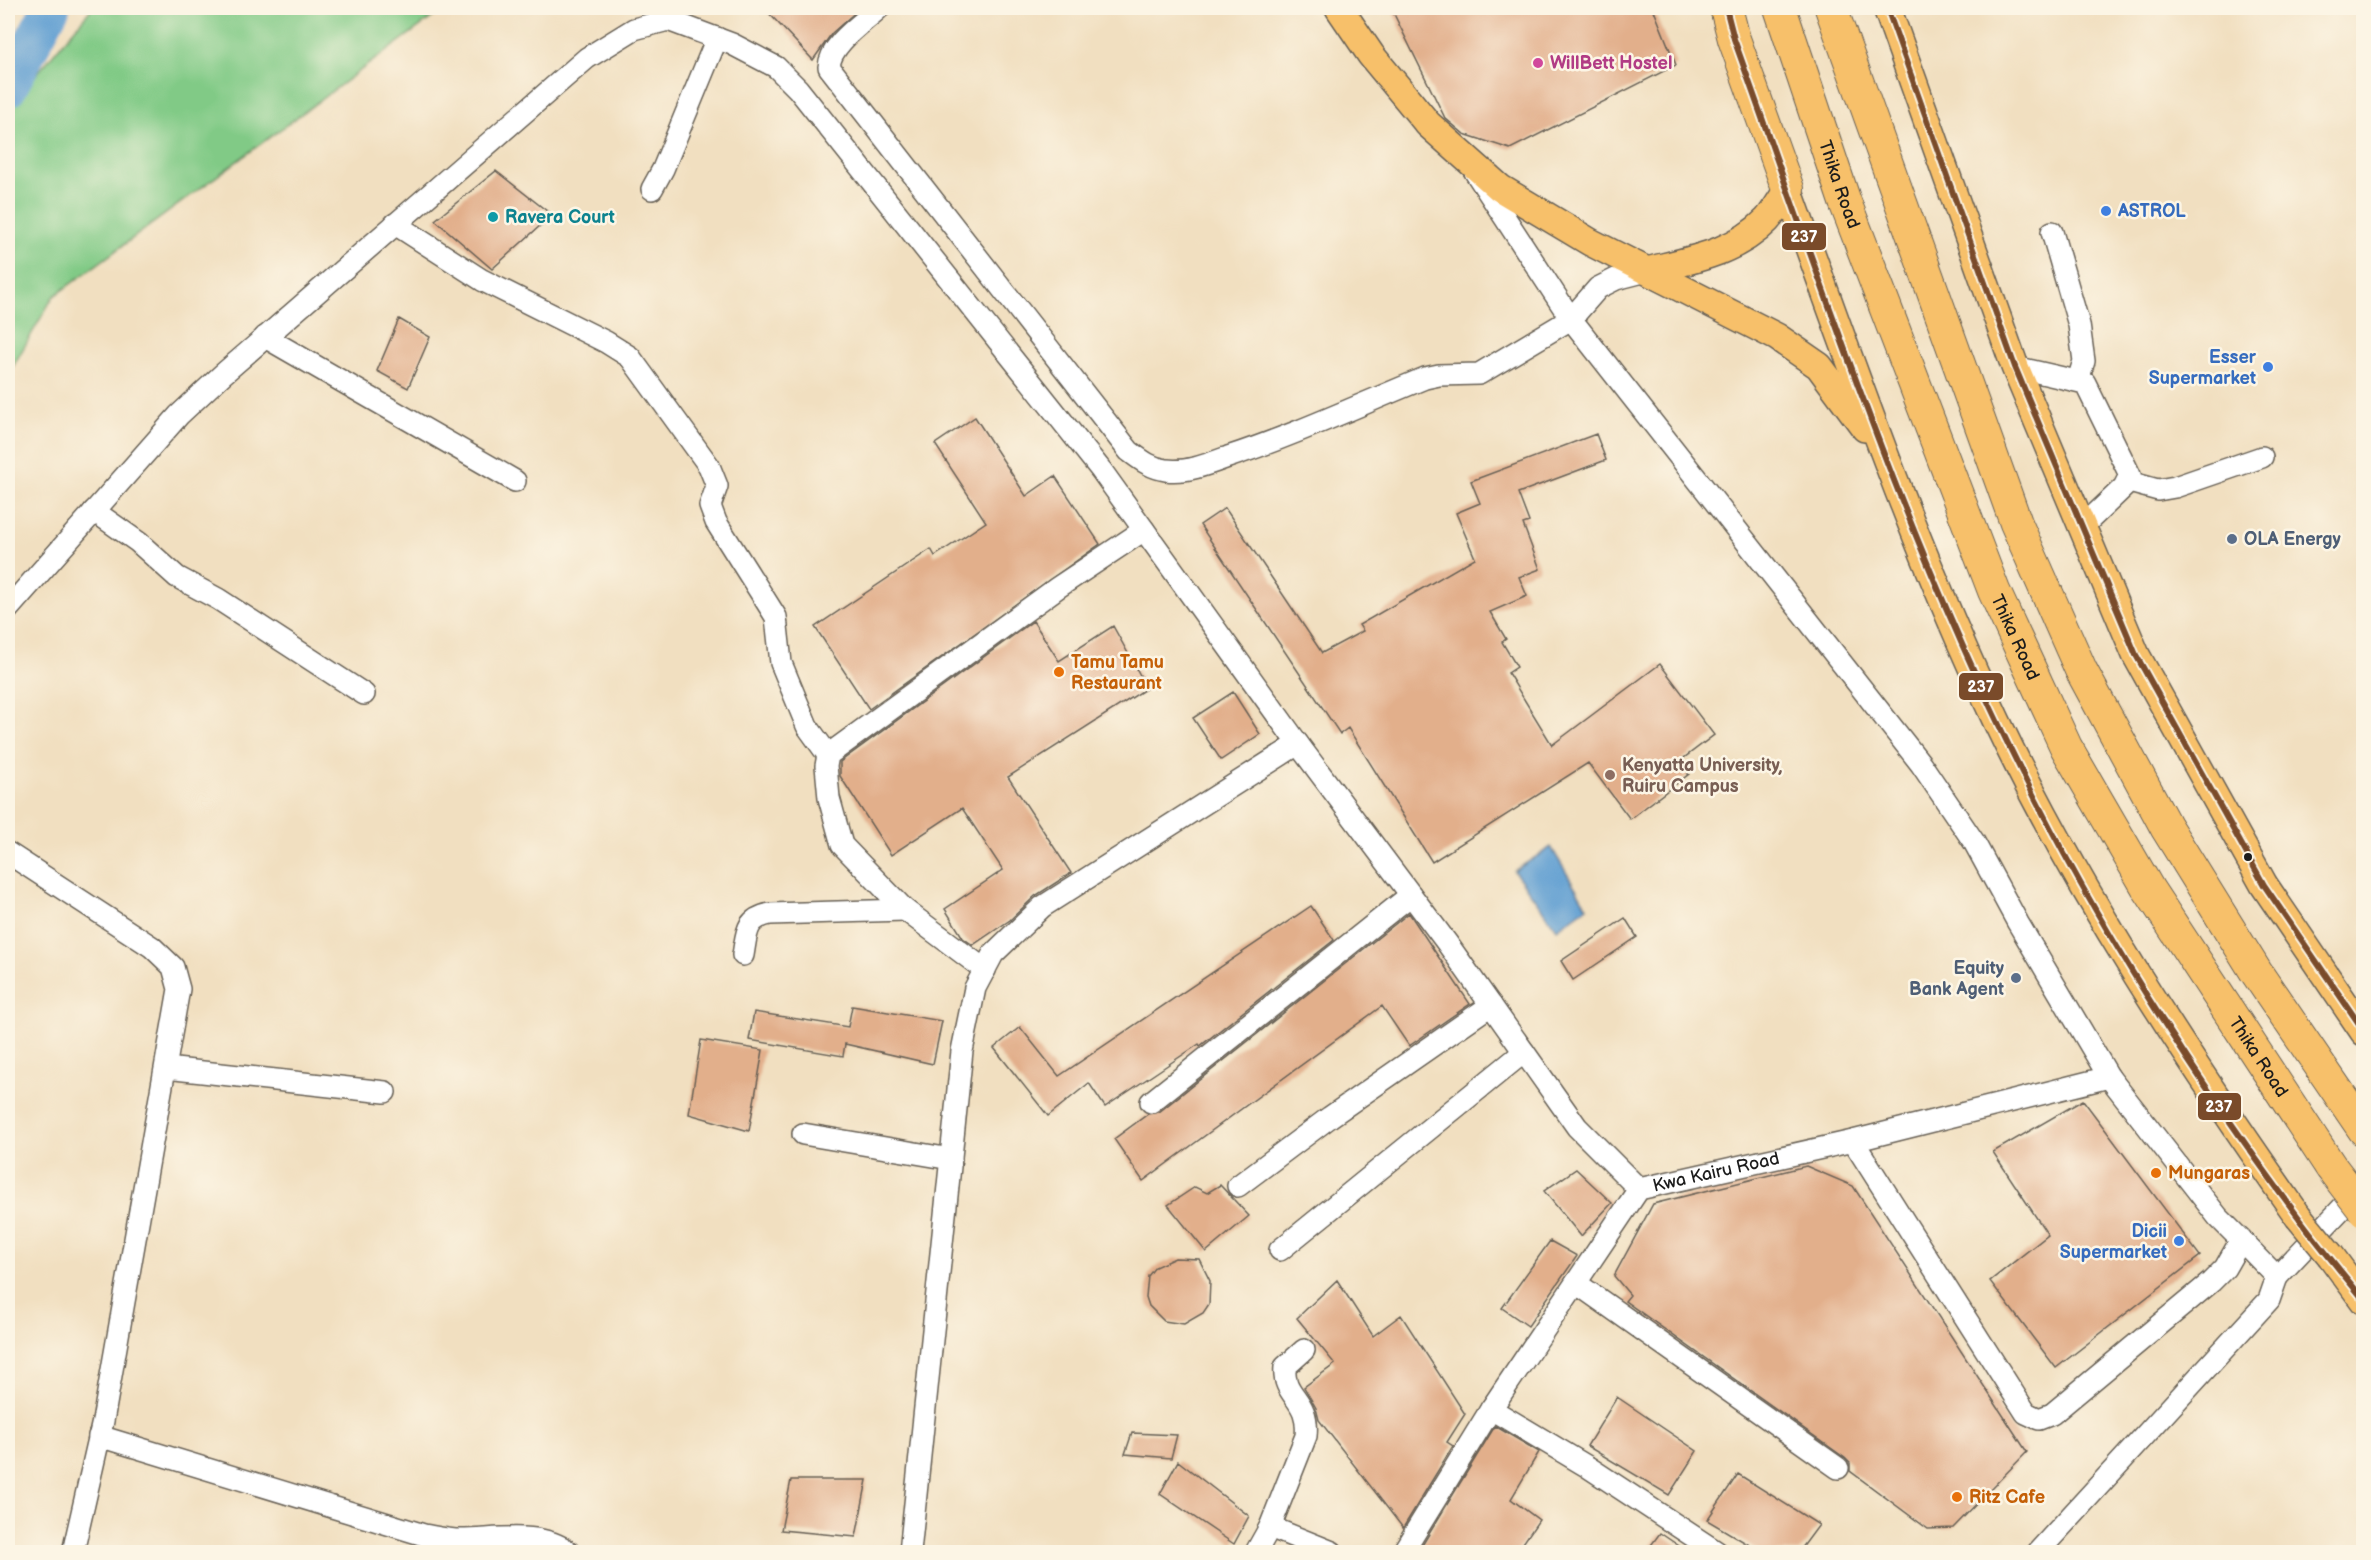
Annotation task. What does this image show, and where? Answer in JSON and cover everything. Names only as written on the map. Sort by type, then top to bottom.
[{"type":"highway","points":[[1726,8],[1734,39],[1788,189]]},
{"type":"highway","name":"Thika Road","points":[[1780,8],[1845,202],[1994,591],[2066,747],[2149,890],[2331,1167],[2364,1210]]},
{"type":"highway","points":[[1831,8],[2016,523],[2082,670],[2166,827],[2256,972],[2364,1130]]},
{"type":"main road","points":[[1339,8],[1371,55],[1428,124],[1468,162],[1500,188],[1543,216],[1777,337],[1819,366],[1883,454]]},
{"type":"main road","points":[[1887,8],[2015,368],[2136,656],[2216,803],[2264,885],[2364,1032]]},
{"type":"main road","points":[[1647,271],[1705,257],[1738,243],[1767,219],[1788,189]]},
{"type":"main road","points":[[1788,189],[1883,454],[1926,564],[1997,722],[2037,803],[2104,921],[2178,1040],[2298,1216],[2364,1301]]},
{"type":"street","points":[[879,8],[844,41],[830,58],[829,68],[1130,451],[1149,466],[1166,470],[1183,470],[1216,461],[1270,444],[1425,378],[1439,375],[1479,374],[1571,319],[1598,288],[1616,279],[1647,271]]},
{"type":"street","points":[[8,609],[179,414],[265,337],[587,58],[634,29],[668,20],[717,38],[776,67],[798,89],[1101,470],[1298,744],[1412,895],[1577,1127],[1639,1189]]},
{"type":"street","points":[[652,189],[663,169],[717,38]]},
{"type":"street","points":[[1468,162],[1571,319],[1921,764],[1974,842],[2018,923],[2109,1077],[2218,1218],[2277,1277]]},
{"type":"street","points":[[395,224],[482,280],[606,342],[630,357],[709,466],[717,486],[710,506],[716,522],[776,617],[781,663],[807,726],[828,755]]},
{"type":"street","points":[[2052,232],[2079,325],[2084,361],[2078,380]]},
{"type":"street","points":[[265,337],[515,481]]},
{"type":"street","points":[[2015,368],[2078,380],[2090,390],[2130,475],[2128,482],[2081,528]]},
{"type":"street","points":[[2128,482],[2158,490],[2175,488],[2262,457]]},
{"type":"street","points":[[94,511],[138,542],[177,577],[218,599],[364,694]]},
{"type":"street","points":[[985,970],[905,910],[842,845],[829,798],[826,766],[828,755],[1057,588],[1144,530]]},
{"type":"street","points":[[910,1552],[962,1051],[975,988],[993,954],[1042,907],[1298,744]]},
{"type":"street","points":[[8,853],[152,947],[173,967],[179,989],[99,1437],[73,1552]]},
{"type":"street","points":[[1150,1102],[1412,895]]},
{"type":"street","points":[[742,956],[750,924],[757,917],[770,914],[905,910]]},
{"type":"street","points":[[1238,1186],[1330,1117],[1491,1005]]},
{"type":"street","points":[[1280,1250],[1524,1052]]},
{"type":"street","points":[[166,1068],[385,1092]]},
{"type":"street","name":"Kwa Kairu Road","points":[[1403,1552],[1491,1409],[1639,1189],[1853,1141],[2109,1077]]},
{"type":"street","points":[[803,1134],[951,1159]]},
{"type":"street","points":[[1853,1141],[2026,1413],[2039,1419],[2052,1414],[2211,1282],[2225,1268],[2241,1240]]},
{"type":"street","points":[[2045,1550],[2269,1300],[2277,1277],[2364,1186]]},
{"type":"street","points":[[1576,1283],[1838,1468]]},
{"type":"street","points":[[1256,1552],[1270,1527],[1306,1436],[1308,1420],[1304,1408],[1284,1378],[1285,1366],[1304,1350]]},
{"type":"street","points":[[1491,1409],[1588,1467],[1718,1552]]},
{"type":"street","points":[[99,1437],[424,1535],[458,1540],[542,1540],[559,1544],[569,1552]]},
{"type":"street","points":[[1270,1527],[1332,1552]]},
{"type":"green space","points":[[92,8],[445,8],[53,297],[8,375],[8,108]]},
{"type":"water","points":[[1551,847],[1587,907],[1557,929],[1514,871]]},
{"type":"building","points":[[764,8],[860,8],[832,33],[813,60]]},
{"type":"building","points":[[1391,8],[1653,8],[1676,65],[1510,149],[1464,134],[1445,118]]},
{"type":"building","name":"Ravera Court","points":[[496,171],[552,215],[492,269],[435,220]]},
{"type":"building","points":[[399,319],[430,337],[408,388],[377,371]]},
{"type":"building","points":[[975,417],[1026,496],[1055,476],[1100,544],[869,709],[815,627],[931,549],[935,556],[986,522],[935,444]]},
{"type":"building","points":[[1596,434],[1606,460],[1518,493],[1529,522],[1523,524],[1540,569],[1519,577],[1527,596],[1490,612],[1506,639],[1502,642],[1517,667],[1508,673],[1552,745],[1660,664],[1714,735],[1680,761],[1689,774],[1630,819],[1588,763],[1432,862],[1348,728],[1340,734],[1200,525],[1225,508],[1322,653],[1363,631],[1359,625],[1475,558],[1456,513],[1480,503],[1471,481]]},
{"type":"building","points":[[1033,621],[1059,661],[1113,626],[1147,688],[1008,777],[1071,873],[1035,896],[1010,920],[973,945],[963,938],[945,909],[1003,870],[962,808],[891,855],[840,776],[840,762]]},
{"type":"building","points":[[1233,692],[1260,734],[1221,760],[1193,718]]},
{"type":"building","points":[[1311,906],[1334,940],[1200,1046],[1199,1044],[1105,1107],[1089,1083],[1048,1116],[994,1048],[1020,1027],[1059,1076]]},
{"type":"building","points":[[1409,913],[1470,1004],[1409,1046],[1382,1006],[1143,1181],[1114,1139],[1148,1114],[1159,1112]]},
{"type":"building","points":[[1625,918],[1637,937],[1573,980],[1561,961]]},
{"type":"building","points":[[852,1006],[942,1021],[933,1064],[845,1044],[843,1056],[749,1040],[754,1012],[848,1027]]},
{"type":"building","points":[[701,1040],[763,1050],[749,1131],[689,1114]]},
{"type":"building","points":[[2083,1100],[2200,1256],[2056,1368],[1990,1281],[2048,1235],[1993,1152]]},
{"type":"building","points":[[1806,1166],[1853,1186],[2027,1452],[1953,1528],[1928,1529],[1850,1471],[1850,1463],[1845,1458],[1625,1301],[1630,1295],[1614,1276],[1653,1204]]},
{"type":"building","points":[[1576,1169],[1612,1203],[1581,1236],[1544,1191]]},
{"type":"building","points":[[1220,1185],[1249,1216],[1206,1252],[1168,1205],[1195,1187],[1207,1193]]},
{"type":"building","points":[[1550,1241],[1577,1256],[1528,1326],[1502,1308]]},
{"type":"building","points":[[1175,1258],[1199,1259],[1210,1281],[1209,1304],[1203,1313],[1184,1324],[1164,1321],[1149,1306],[1146,1297],[1148,1276],[1155,1267]]},
{"type":"building","points":[[1337,1280],[1373,1336],[1401,1315],[1465,1414],[1447,1442],[1453,1446],[1403,1528],[1319,1420],[1316,1408],[1304,1387],[1335,1364],[1297,1318]]},
{"type":"building","points":[[1617,1397],[1697,1451],[1669,1495],[1587,1446]]},
{"type":"building","points":[[1495,1426],[1539,1452],[1511,1499],[1539,1520],[1517,1552],[1418,1552]]},
{"type":"building","points":[[1132,1433],[1177,1435],[1171,1458],[1125,1454]]},
{"type":"building","points":[[1178,1461],[1249,1516],[1234,1544],[1160,1494]]},
{"type":"building","points":[[1738,1474],[1819,1525],[1799,1552],[1761,1552],[1707,1520]]},
{"type":"building","points":[[791,1480],[867,1480],[856,1537],[781,1530]]},
{"type":"building","points":[[1660,1533],[1688,1552],[1646,1552]]},
{"type":"waterway","points":[[8,88],[51,8]]},
{"type":"transit line","name":"237","points":[[1726,8],[1734,39],[1837,329],[1910,520],[1949,615],[2036,800],[2095,910],[2194,1069],[2265,1172],[2364,1300]]},
{"type":"transit line","name":"237","points":[[1887,8],[2015,367],[2136,655],[2264,885],[2364,1031]]},
{"type":"place","name":"WillBett Hostel","points":[[1538,63]]},
{"type":"place","name":"ASTROL","points":[[2106,211]]},
{"type":"place","name":"Ravera Court","points":[[493,217]]},
{"type":"place","name":"Esser Supermarket","points":[[2268,367]]},
{"type":"place","name":"OLA Energy","points":[[2232,539]]},
{"type":"place","name":"Tamu Tamu Restaurant","points":[[1059,672]]},
{"type":"place","name":"Kenyatta University, Ruiru Campus","points":[[1610,775]]},
{"type":"place","name":"Equity Bank Agent","points":[[2016,978]]},
{"type":"place","name":"Mungaras","points":[[2156,1173]]},
{"type":"place","name":"Dicii Supermarket","points":[[2179,1241]]},
{"type":"place","name":"Ritz Cafe","points":[[1957,1497]]}]
